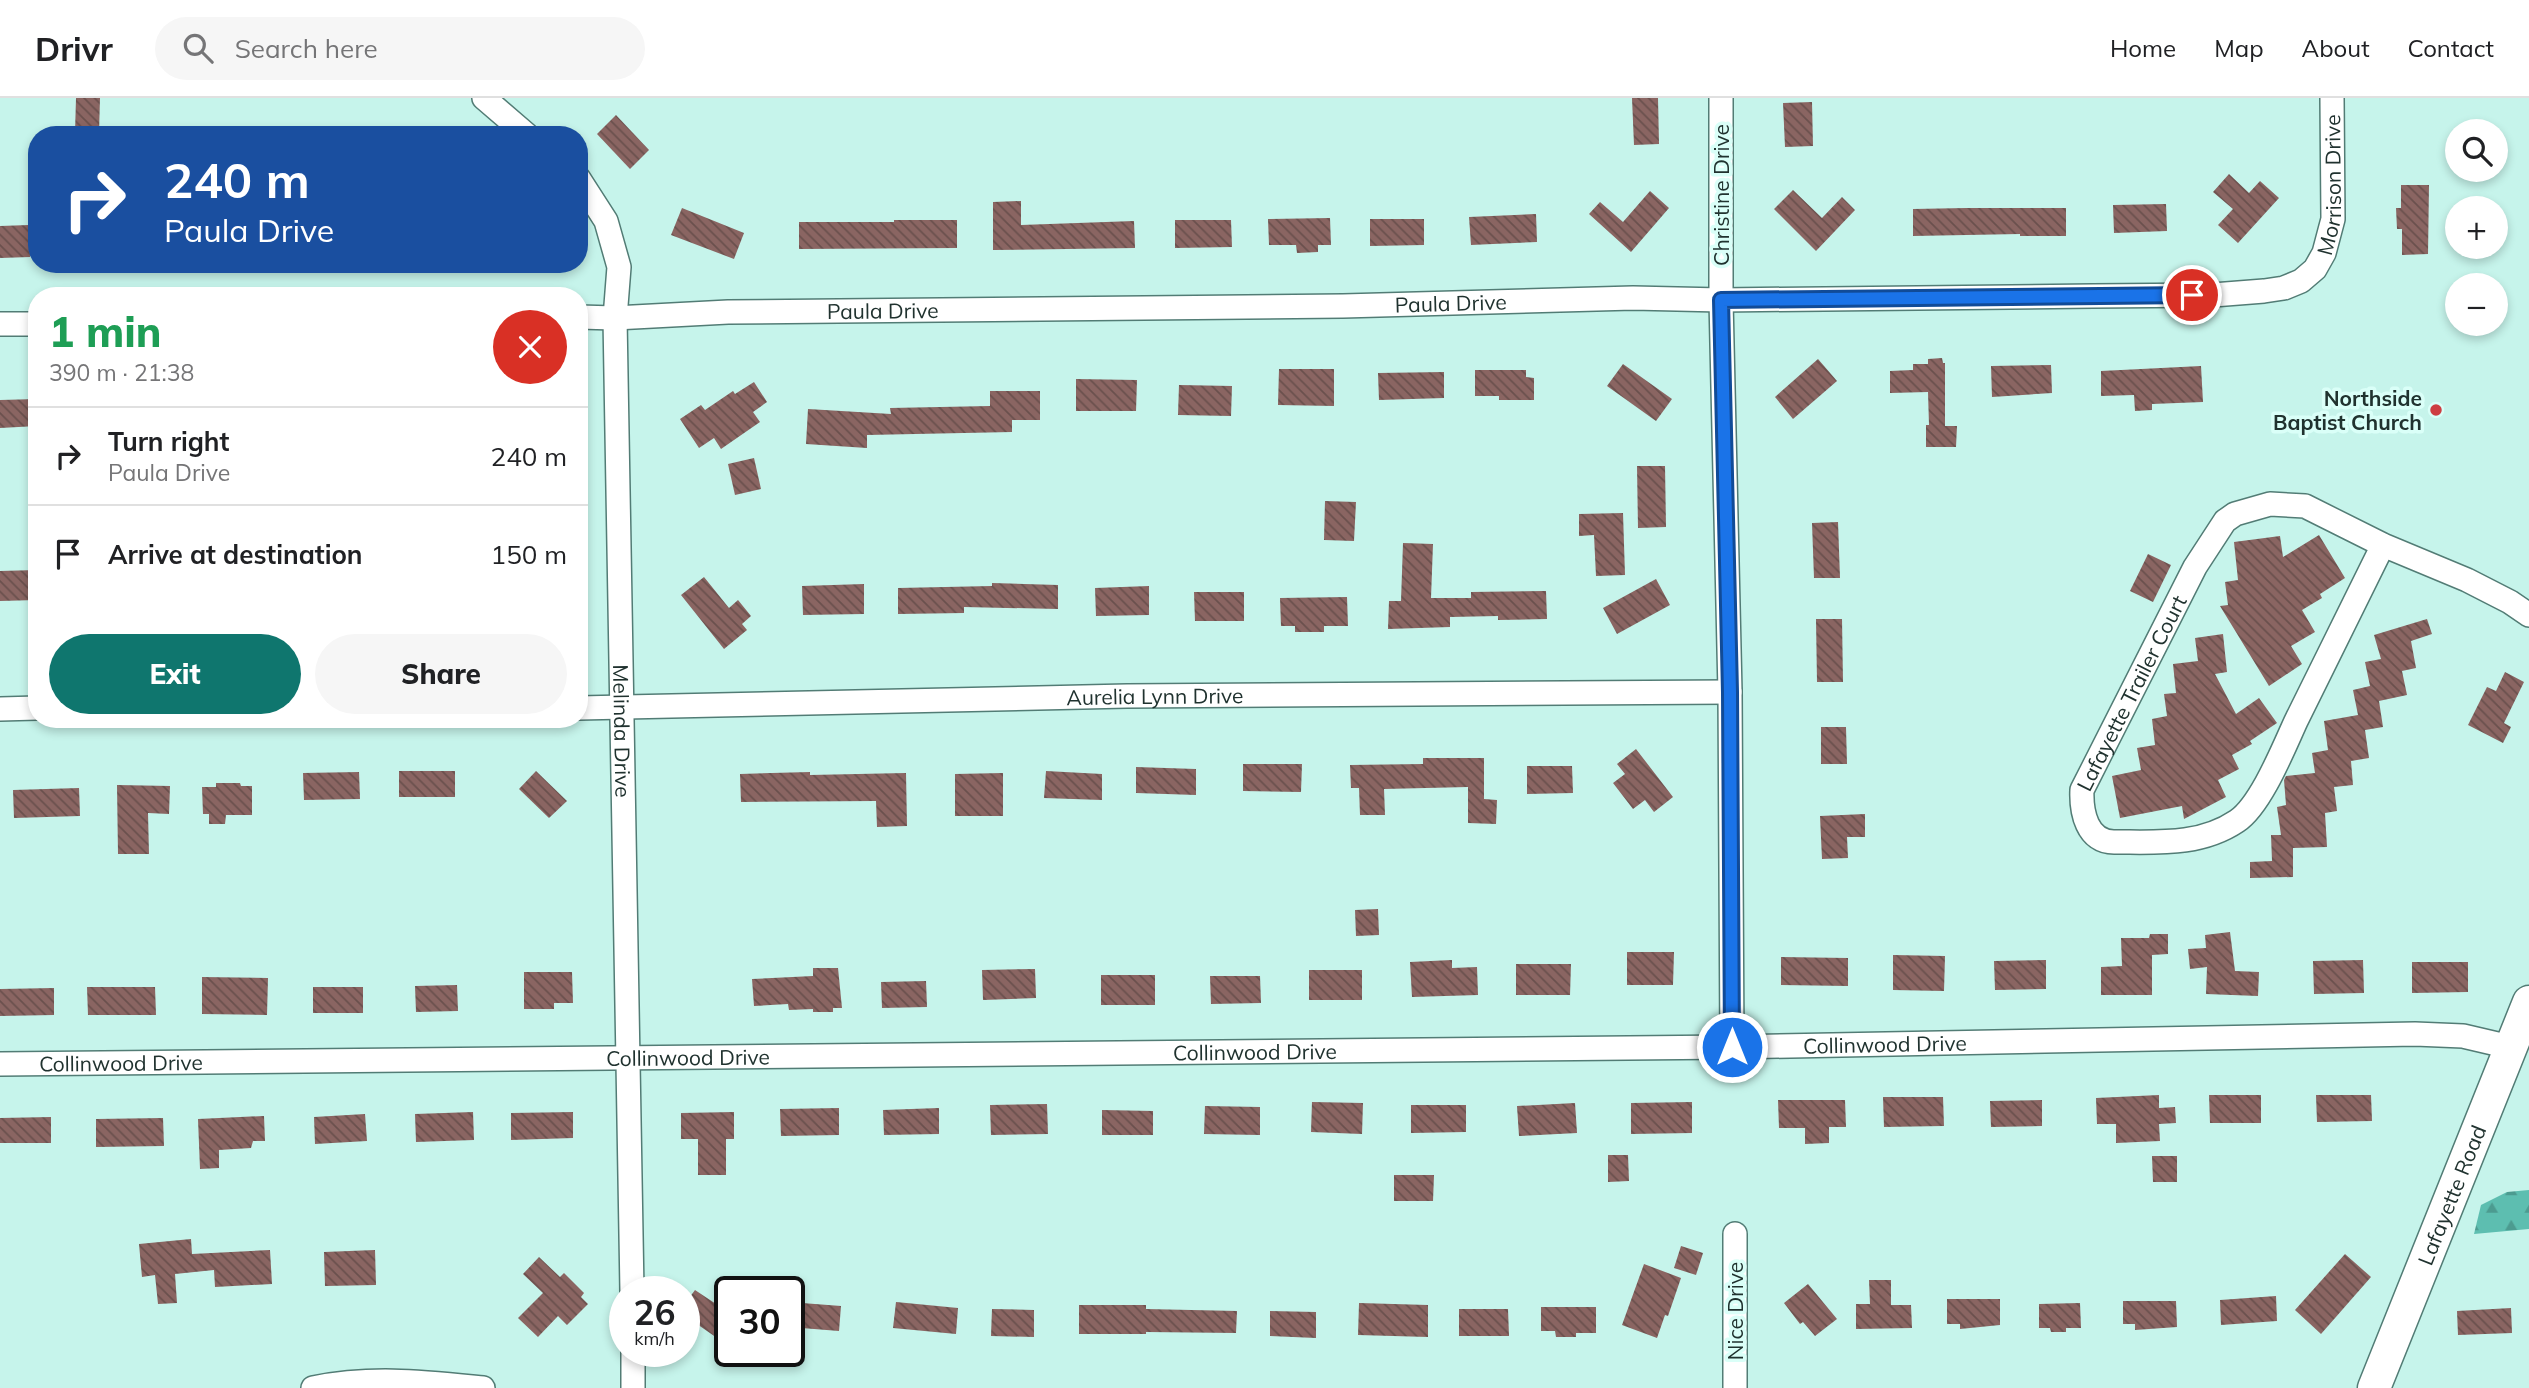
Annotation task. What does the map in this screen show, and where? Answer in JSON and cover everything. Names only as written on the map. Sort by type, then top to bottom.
[{"type":"main road","name":"Lafayette Road","points":[[2374,1388],[2529,1002]]},
{"type":"street","points":[[484,98],[517,126]]},
{"type":"street","name":"Christine Drive","points":[[1721,98],[1721,300],[1730,692],[1732,1047]]},
{"type":"street","name":"Morrison Drive","points":[[2315,269],[2324,253],[2333,219],[2332,98]]},
{"type":"street","name":"Melinda Drive","points":[[588,193],[606,221],[618,267],[615,317],[632,1276]]},
{"type":"street","name":"Paula Drive","points":[[588,317],[728,312],[1343,306],[1633,298],[1721,300],[2213,295],[2284,288],[2301,281],[2315,269]]},
{"type":"street","points":[[0,324],[28,324]]},
{"type":"street","name":"Lafayette Trailer Court","points":[[2383,545],[2267,782],[2239,820],[2206,836],[2184,842],[2107,842],[2094,834],[2085,821],[2082,790],[2195,567],[2225,521],[2235,514],[2270,504],[2305,506],[2383,545],[2467,580],[2529,615]]},
{"type":"street","name":"Aurelia Lynn Drive","points":[[588,708],[1138,695],[1730,692]]},
{"type":"street","points":[[0,709],[28,708]]},
{"type":"street","name":"Collinwood Drive","points":[[0,1064],[1732,1047],[2407,1034],[2463,1036],[2510,1047]]},
{"type":"street","name":"Nice Drive","points":[[1735,1234],[1735,1388]]},
{"type":"street","points":[[633,1367],[633,1388]]},
{"type":"street","points":[[313,1388],[346,1381],[398,1380],[483,1388]]},
{"type":"green space","points":[[2529,1190],[2529,1229],[2474,1234],[2481,1205],[2507,1192]]},
{"type":"building","points":[[76,98],[100,98],[99,126],[75,126]]},
{"type":"building","points":[[1632,98],[1658,98],[1659,144],[1634,145]]},
{"type":"building","points":[[1812,102],[1813,146],[1785,147],[1783,103]]},
{"type":"building","points":[[616,115],[649,150],[630,169],[597,134]]},
{"type":"building","points":[[2229,174],[2249,193],[2260,181],[2279,198],[2238,243],[2218,225],[2233,209],[2213,192]]},
{"type":"building","points":[[2401,185],[2429,185],[2428,254],[2402,255],[2402,229],[2397,229],[2396,208],[2401,208]]},
{"type":"building","points":[[1793,190],[1822,218],[1842,197],[1855,210],[1816,251],[1774,209]]},
{"type":"building","points":[[1650,191],[1669,208],[1631,252],[1589,214],[1600,202],[1623,222]]},
{"type":"building","points":[[1021,201],[1021,225],[1134,221],[1135,248],[993,250],[993,202]]},
{"type":"building","points":[[2166,204],[2167,231],[2114,233],[2113,205]]},
{"type":"building","points":[[682,208],[744,233],[734,259],[671,235]]},
{"type":"building","points":[[2066,208],[2066,236],[1913,236],[1913,209]]},
{"type":"building","points":[[1536,214],[1537,242],[1471,245],[1469,217]]},
{"type":"building","points":[[1330,218],[1331,245],[1318,245],[1318,252],[1297,253],[1296,245],[1269,245],[1268,219]]},
{"type":"building","points":[[1370,219],[1424,219],[1424,245],[1370,246]]},
{"type":"building","points":[[957,220],[957,248],[799,249],[799,222]]},
{"type":"building","points":[[1175,220],[1231,220],[1232,247],[1175,248]]},
{"type":"building","points":[[28,225],[28,257],[0,258],[0,226]]},
{"type":"building","points":[[1942,358],[1945,363],[1945,426],[1957,426],[1956,447],[1926,447],[1926,425],[1929,425],[1928,392],[1890,393],[1890,371],[1913,370],[1913,364],[1928,364],[1928,359]]},
{"type":"building","points":[[1818,359],[1837,381],[1793,419],[1775,397]]},
{"type":"building","points":[[1623,364],[1672,399],[1656,421],[1607,386]]},
{"type":"building","points":[[2051,365],[2052,393],[1992,397],[1991,366]]},
{"type":"building","points":[[2201,366],[2203,402],[2152,404],[2152,410],[2135,411],[2134,395],[2101,396],[2101,371]]},
{"type":"building","points":[[1279,369],[1334,369],[1334,406],[1278,405]]},
{"type":"building","points":[[1475,370],[1526,370],[1526,377],[1534,378],[1534,400],[1499,400],[1499,396],[1475,396]]},
{"type":"building","points":[[1444,372],[1444,398],[1379,400],[1378,373]]},
{"type":"building","points":[[1076,379],[1137,380],[1136,411],[1076,411]]},
{"type":"building","points":[[754,382],[767,402],[753,412],[760,422],[721,449],[714,438],[699,448],[680,419],[701,405],[705,410],[733,391],[735,394]]},
{"type":"building","points":[[1179,385],[1232,386],[1231,416],[1178,415]]},
{"type":"building","points":[[990,391],[1040,391],[1040,420],[1012,420],[1012,432],[867,435],[867,448],[806,444],[808,409],[891,414],[890,408],[990,406]]},
{"type":"building","points":[[28,399],[28,426],[0,428],[0,400]]},
{"type":"building","points":[[754,458],[761,489],[735,495],[728,464]]},
{"type":"building","points":[[1637,466],[1665,466],[1666,527],[1638,528]]},
{"type":"building","points":[[1325,501],[1356,502],[1354,541],[1324,540]]},
{"type":"building","points":[[1623,513],[1625,575],[1596,576],[1594,535],[1579,536],[1579,514]]},
{"type":"building","points":[[1838,522],[1840,578],[1814,578],[1812,523]]},
{"type":"building","points":[[2319,535],[2345,578],[2320,594],[2322,598],[2302,610],[2315,632],[2291,646],[2302,664],[2269,686],[2220,606],[2228,605],[2225,582],[2238,580],[2234,542],[2280,536],[2283,557]]},
{"type":"building","points":[[1403,543],[1433,544],[1431,598],[1471,598],[1471,592],[1546,591],[1547,619],[1450,617],[1450,627],[1388,629],[1389,601],[1401,601]]},
{"type":"building","points":[[2148,554],[2171,565],[2153,602],[2130,591]]},
{"type":"building","points":[[28,570],[28,600],[0,601],[0,571]]},
{"type":"building","points":[[704,577],[729,608],[738,600],[751,616],[742,624],[747,630],[724,649],[681,595]]},
{"type":"building","points":[[1656,579],[1670,605],[1617,634],[1603,608]]},
{"type":"building","points":[[992,583],[1058,585],[1058,609],[964,607],[964,613],[898,614],[898,588],[992,586]]},
{"type":"building","points":[[864,584],[864,614],[803,615],[802,586]]},
{"type":"building","points":[[1149,586],[1149,615],[1096,616],[1095,588]]},
{"type":"building","points":[[1194,592],[1244,592],[1244,621],[1195,621]]},
{"type":"building","points":[[1347,597],[1348,626],[1324,626],[1324,632],[1295,632],[1295,626],[1281,626],[1280,598]]},
{"type":"building","points":[[1816,619],[1842,619],[1843,682],[1817,682]]},
{"type":"building","points":[[2427,619],[2432,634],[2411,641],[2416,668],[2402,671],[2407,695],[2379,701],[2383,727],[2365,730],[2369,758],[2351,761],[2353,785],[2334,787],[2337,811],[2325,813],[2327,847],[2293,848],[2293,877],[2250,878],[2250,862],[2272,861],[2271,835],[2281,835],[2277,807],[2286,805],[2286,776],[2315,773],[2312,753],[2328,750],[2324,721],[2358,715],[2353,690],[2370,686],[2365,662],[2381,659],[2374,635]]},
{"type":"building","points":[[2223,634],[2227,672],[2215,674],[2236,714],[2259,698],[2277,723],[2250,741],[2252,744],[2232,755],[2239,769],[2218,780],[2226,797],[2184,819],[2182,806],[2120,818],[2112,776],[2141,770],[2137,748],[2155,745],[2152,719],[2167,716],[2164,694],[2176,693],[2173,664],[2198,661],[2195,638]]},
{"type":"building","points":[[2505,672],[2524,682],[2504,723],[2511,727],[2503,743],[2468,725],[2487,687],[2496,691]]},
{"type":"building","points":[[1821,727],[1846,727],[1847,764],[1821,764]]},
{"type":"building","points":[[1636,749],[1673,797],[1654,812],[1645,800],[1633,809],[1613,783],[1625,774],[1617,764]]},
{"type":"building","points":[[1423,758],[1484,758],[1484,799],[1497,800],[1496,824],[1468,823],[1468,787],[1384,789],[1385,815],[1360,815],[1359,788],[1351,788],[1350,765],[1423,764]]},
{"type":"building","points":[[1243,764],[1302,764],[1301,792],[1243,791]]},
{"type":"building","points":[[1527,766],[1572,766],[1573,793],[1527,794]]},
{"type":"building","points":[[1136,767],[1196,769],[1196,795],[1136,793]]},
{"type":"building","points":[[399,771],[455,771],[455,797],[399,797]]},
{"type":"building","points":[[536,771],[567,801],[549,818],[519,789]]},
{"type":"building","points":[[1046,771],[1102,774],[1102,800],[1044,798]]},
{"type":"building","points":[[359,772],[360,799],[304,800],[303,773]]},
{"type":"building","points":[[810,772],[810,775],[906,773],[907,826],[877,827],[876,801],[741,802],[740,774]]},
{"type":"building","points":[[1003,773],[1003,816],[955,816],[955,774]]},
{"type":"building","points":[[216,783],[252,786],[252,815],[226,815],[225,824],[209,824],[209,814],[203,814],[202,787],[216,787]]},
{"type":"building","points":[[117,785],[170,786],[169,814],[148,813],[149,854],[118,854]]},
{"type":"building","points":[[79,788],[80,816],[14,818],[13,790]]},
{"type":"building","points":[[1865,814],[1865,837],[1847,837],[1848,858],[1822,859],[1820,816]]},
{"type":"building","points":[[1378,909],[1379,935],[1356,936],[1355,910]]},
{"type":"building","points":[[2230,932],[2235,971],[2259,972],[2258,996],[2206,994],[2207,967],[2190,969],[2188,949],[2206,948],[2205,935]]},
{"type":"building","points":[[2150,934],[2168,934],[2168,954],[2152,955],[2152,995],[2101,995],[2101,967],[2122,966],[2121,938],[2149,938]]},
{"type":"building","points":[[1627,952],[1674,952],[1673,985],[1627,985]]},
{"type":"building","points":[[1893,955],[1945,956],[1944,991],[1893,990]]},
{"type":"building","points":[[1781,957],[1848,958],[1848,986],[1781,985]]},
{"type":"building","points":[[1452,960],[1452,968],[1477,967],[1478,995],[1412,997],[1410,962]]},
{"type":"building","points":[[2046,960],[2046,989],[1995,990],[1994,961]]},
{"type":"building","points":[[2363,960],[2364,993],[2314,994],[2313,961]]},
{"type":"building","points":[[2412,962],[2468,962],[2468,992],[2412,993]]},
{"type":"building","points":[[1516,964],[1571,964],[1570,995],[1516,995]]},
{"type":"building","points":[[813,968],[838,968],[842,1008],[833,1008],[833,1012],[813,1012],[813,1009],[789,1010],[788,1004],[754,1006],[752,979],[813,976]]},
{"type":"building","points":[[1035,969],[1036,998],[983,1000],[982,970]]},
{"type":"building","points":[[1309,970],[1362,970],[1362,1000],[1309,1000]]},
{"type":"building","points":[[524,972],[572,972],[573,1003],[554,1003],[554,1009],[524,1009]]},
{"type":"building","points":[[1101,975],[1155,975],[1155,1005],[1101,1005]]},
{"type":"building","points":[[1210,976],[1260,976],[1261,1003],[1211,1004]]},
{"type":"building","points":[[202,977],[268,978],[267,1015],[202,1014]]},
{"type":"building","points":[[926,981],[927,1007],[882,1008],[881,982]]},
{"type":"building","points":[[457,985],[458,1011],[416,1012],[415,986]]},
{"type":"building","points":[[87,987],[155,987],[156,1015],[88,1015]]},
{"type":"building","points":[[313,987],[363,987],[363,1013],[313,1013]]},
{"type":"building","points":[[54,988],[54,1015],[0,1016],[0,989]]},
{"type":"building","points":[[2159,1095],[2159,1108],[2175,1107],[2176,1123],[2159,1124],[2160,1141],[2116,1143],[2116,1124],[2097,1124],[2096,1098]]},
{"type":"building","points":[[2209,1095],[2261,1095],[2261,1123],[2210,1123]]},
{"type":"building","points":[[2316,1095],[2371,1095],[2372,1121],[2317,1122]]},
{"type":"building","points":[[1883,1097],[1943,1097],[1944,1126],[1884,1127]]},
{"type":"building","points":[[1778,1100],[1845,1100],[1846,1127],[1829,1127],[1829,1143],[1805,1144],[1805,1128],[1779,1128]]},
{"type":"building","points":[[2042,1100],[2042,1126],[1991,1127],[1990,1101]]},
{"type":"building","points":[[1312,1102],[1363,1103],[1362,1134],[1311,1132]]},
{"type":"building","points":[[1692,1102],[1692,1133],[1631,1134],[1631,1103]]},
{"type":"building","points":[[1575,1103],[1577,1133],[1519,1136],[1517,1106]]},
{"type":"building","points":[[1047,1104],[1048,1134],[991,1135],[990,1105]]},
{"type":"building","points":[[1411,1105],[1466,1105],[1466,1132],[1411,1133]]},
{"type":"building","points":[[1205,1106],[1260,1107],[1260,1135],[1204,1134]]},
{"type":"building","points":[[839,1108],[839,1135],[781,1136],[780,1109]]},
{"type":"building","points":[[939,1108],[939,1134],[884,1135],[883,1110]]},
{"type":"building","points":[[1102,1110],[1153,1111],[1153,1135],[1102,1135]]},
{"type":"building","points":[[473,1112],[474,1140],[416,1142],[415,1114]]},
{"type":"building","points":[[573,1112],[573,1138],[511,1140],[511,1113]]},
{"type":"building","points":[[734,1112],[734,1139],[726,1139],[726,1175],[698,1175],[698,1139],[681,1139],[681,1113]]},
{"type":"building","points":[[365,1114],[367,1141],[315,1144],[314,1117]]},
{"type":"building","points":[[264,1116],[265,1141],[253,1141],[251,1148],[219,1150],[219,1168],[200,1169],[198,1119]]},
{"type":"building","points":[[51,1117],[51,1143],[0,1143],[0,1118]]},
{"type":"building","points":[[163,1118],[164,1146],[96,1147],[96,1119]]},
{"type":"building","points":[[1608,1155],[1628,1155],[1629,1181],[1608,1182]]},
{"type":"building","points":[[2152,1156],[2177,1156],[2177,1182],[2153,1182]]},
{"type":"building","points":[[1394,1175],[1434,1175],[1433,1201],[1394,1201]]},
{"type":"building","points":[[191,1239],[192,1254],[270,1250],[272,1284],[215,1287],[214,1270],[175,1274],[177,1303],[158,1304],[155,1275],[142,1277],[139,1244]]},
{"type":"building","points":[[1681,1246],[1703,1253],[1696,1275],[1674,1268]]},
{"type":"building","points":[[375,1250],[376,1285],[325,1286],[324,1252]]},
{"type":"building","points":[[2345,1254],[2371,1277],[2321,1334],[2295,1310]]},
{"type":"building","points":[[539,1257],[560,1277],[564,1273],[584,1293],[581,1297],[588,1304],[567,1325],[558,1316],[538,1337],[518,1318],[543,1293],[523,1274]]},
{"type":"building","points":[[1644,1264],[1681,1278],[1657,1338],[1622,1325]]},
{"type":"building","points":[[1869,1280],[1891,1280],[1891,1305],[1911,1305],[1912,1328],[1856,1329],[1856,1304],[1870,1304]]},
{"type":"building","points":[[1808,1284],[1837,1319],[1815,1336],[1803,1322],[1800,1324],[1784,1303]]},
{"type":"building","points":[[700,1293],[714,1303],[714,1336],[700,1326]]},
{"type":"building","points":[[2276,1296],[2277,1321],[2221,1325],[2220,1300]]},
{"type":"building","points":[[1947,1299],[2000,1299],[2000,1325],[1960,1329],[1960,1324],[1947,1324]]},
{"type":"building","points":[[2123,1301],[2176,1301],[2177,1327],[2135,1330],[2135,1324],[2123,1324]]},
{"type":"building","points":[[896,1302],[958,1308],[956,1334],[893,1328]]},
{"type":"building","points":[[805,1303],[841,1306],[839,1331],[805,1328]]},
{"type":"building","points":[[1359,1303],[1428,1305],[1428,1337],[1358,1335]]},
{"type":"building","points":[[2080,1303],[2081,1328],[2051,1332],[2050,1328],[2039,1328],[2039,1304]]},
{"type":"building","points":[[1079,1305],[1146,1305],[1146,1309],[1237,1311],[1236,1333],[1079,1334]]},
{"type":"building","points":[[1541,1307],[1596,1307],[1596,1333],[1556,1337],[1555,1331],[1541,1331]]},
{"type":"building","points":[[2511,1308],[2512,1333],[2458,1335],[2457,1311]]},
{"type":"building","points":[[992,1309],[1034,1310],[1034,1337],[991,1336]]},
{"type":"building","points":[[1459,1309],[1508,1309],[1509,1336],[1459,1336]]},
{"type":"building","points":[[1270,1311],[1316,1312],[1316,1338],[1270,1336]]},
{"type":"place","name":"Northside Baptist Church","points":[[2436,410]]},
{"type":"route","points":[[1732,1047],[1730,692],[1721,300],[2192,295]]}]
